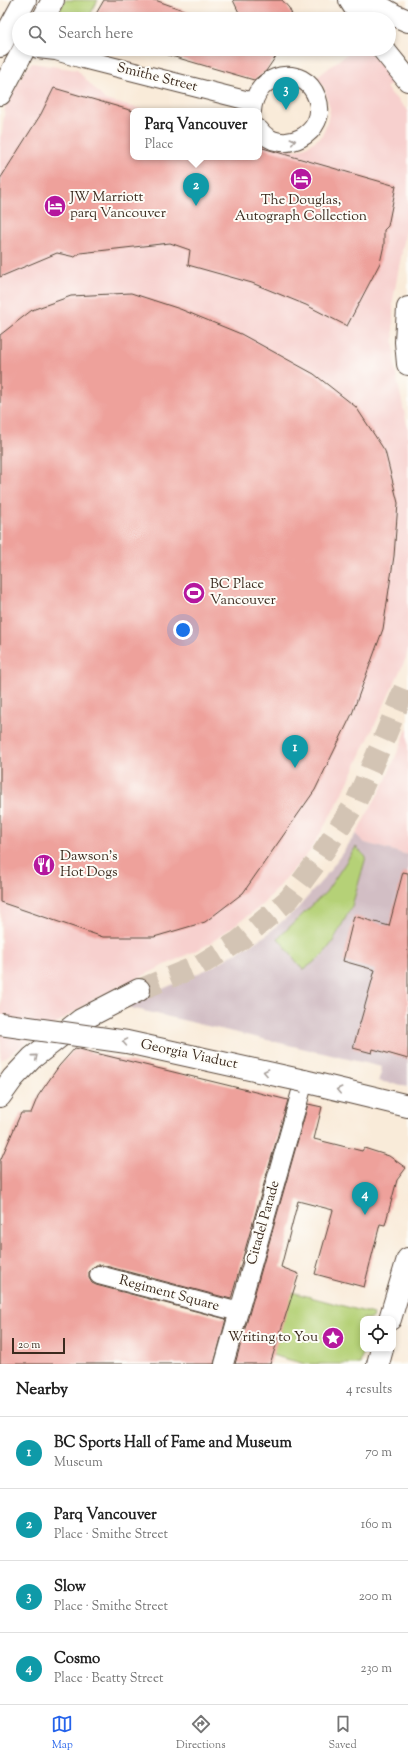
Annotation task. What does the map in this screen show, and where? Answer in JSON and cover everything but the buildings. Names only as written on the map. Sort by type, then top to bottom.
[{"type":"main road","points":[[18,12],[25,0]]},
{"type":"main road","points":[[46,12],[53,0]]},
{"type":"main road","points":[[350,0],[358,12]]},
{"type":"main road","points":[[368,0],[389,12]]},
{"type":"main road","points":[[396,16],[408,21]]},
{"type":"main road","points":[[1,42],[12,23]]},
{"type":"main road","points":[[0,94],[20,56]]},
{"type":"main road","points":[[389,56],[408,80]]},
{"type":"main road","points":[[408,308],[406,342],[408,364]]},
{"type":"main road","points":[[0,1096],[6,1076],[81,1020],[139,990]]},
{"type":"main road","name":"Georgia Viaduct","points":[[0,1024],[128,1042],[408,1106]]},
{"type":"main road","points":[[391,1316],[408,1259]]},
{"type":"main road","points":[[378,1364],[381,1352]]},
{"type":"street","name":"Smithe Street","points":[[73,56],[253,106],[257,92],[264,84],[274,78],[284,76],[295,77],[305,82],[312,89],[317,99],[319,109],[317,120],[312,130],[304,138],[294,142],[282,143],[271,140],[262,132]]},
{"type":"street","name":"Citadel Parade","points":[[224,1364],[304,1081]]},
{"type":"street","name":"Regiment Square","points":[[99,1275],[239,1312]]},
{"type":"shaded area","name":"BC Place Vancouver","points":[[344,56],[374,56],[394,81],[386,88],[408,111],[408,219],[393,300],[395,369],[408,430],[408,650],[406,658],[341,797],[310,851],[261,906],[209,944],[92,1000],[1,1060],[0,137],[2,133],[5,107],[25,70],[32,63],[77,70],[105,100],[136,108],[130,108],[130,160],[262,160],[262,141],[297,150],[306,147],[321,137],[327,124],[330,109],[324,87],[316,78]]},
{"type":"shaded area","points":[[408,727],[408,855],[365,843],[356,834],[386,780]]},
{"type":"shaded area","points":[[356,834],[365,843],[408,855],[408,1087],[379,1081],[382,1067],[127,1007],[158,991],[210,968],[265,936],[298,908],[325,877]]},
{"type":"green space","points":[[65,0],[98,0],[92,12],[59,12]]},
{"type":"green space","points":[[356,847],[366,857],[352,906],[332,943],[321,957],[303,970],[278,938],[326,892]]},
{"type":"green space","points":[[266,1285],[373,1314],[373,1316],[360,1316],[360,1352],[363,1352],[360,1364],[305,1364],[242,1347]]},
{"type":"tunnel","points":[[139,990],[200,965],[239,941],[289,899],[318,860],[356,802],[408,680]]},
{"type":"place","name":"Slow","points":[[286,110]]},
{"type":"place","name":"The Douglas, Autograph Collection","points":[[301,179]]},
{"type":"place","name":"JW Marriott parq Vancouver","points":[[55,206]]},
{"type":"place","name":"Parq Vancouver","points":[[196,206]]},
{"type":"place","name":"BC Place Vancouver","points":[[194,593]]},
{"type":"place","name":"BC Sports Hall of Fame and Museum","points":[[295,768]]},
{"type":"place","name":"Dawson's Hot Dogs","points":[[44,865]]},
{"type":"place","name":"Cosmo","points":[[365,1215]]},
{"type":"place","name":"Writing to You","points":[[333,1338]]}]
